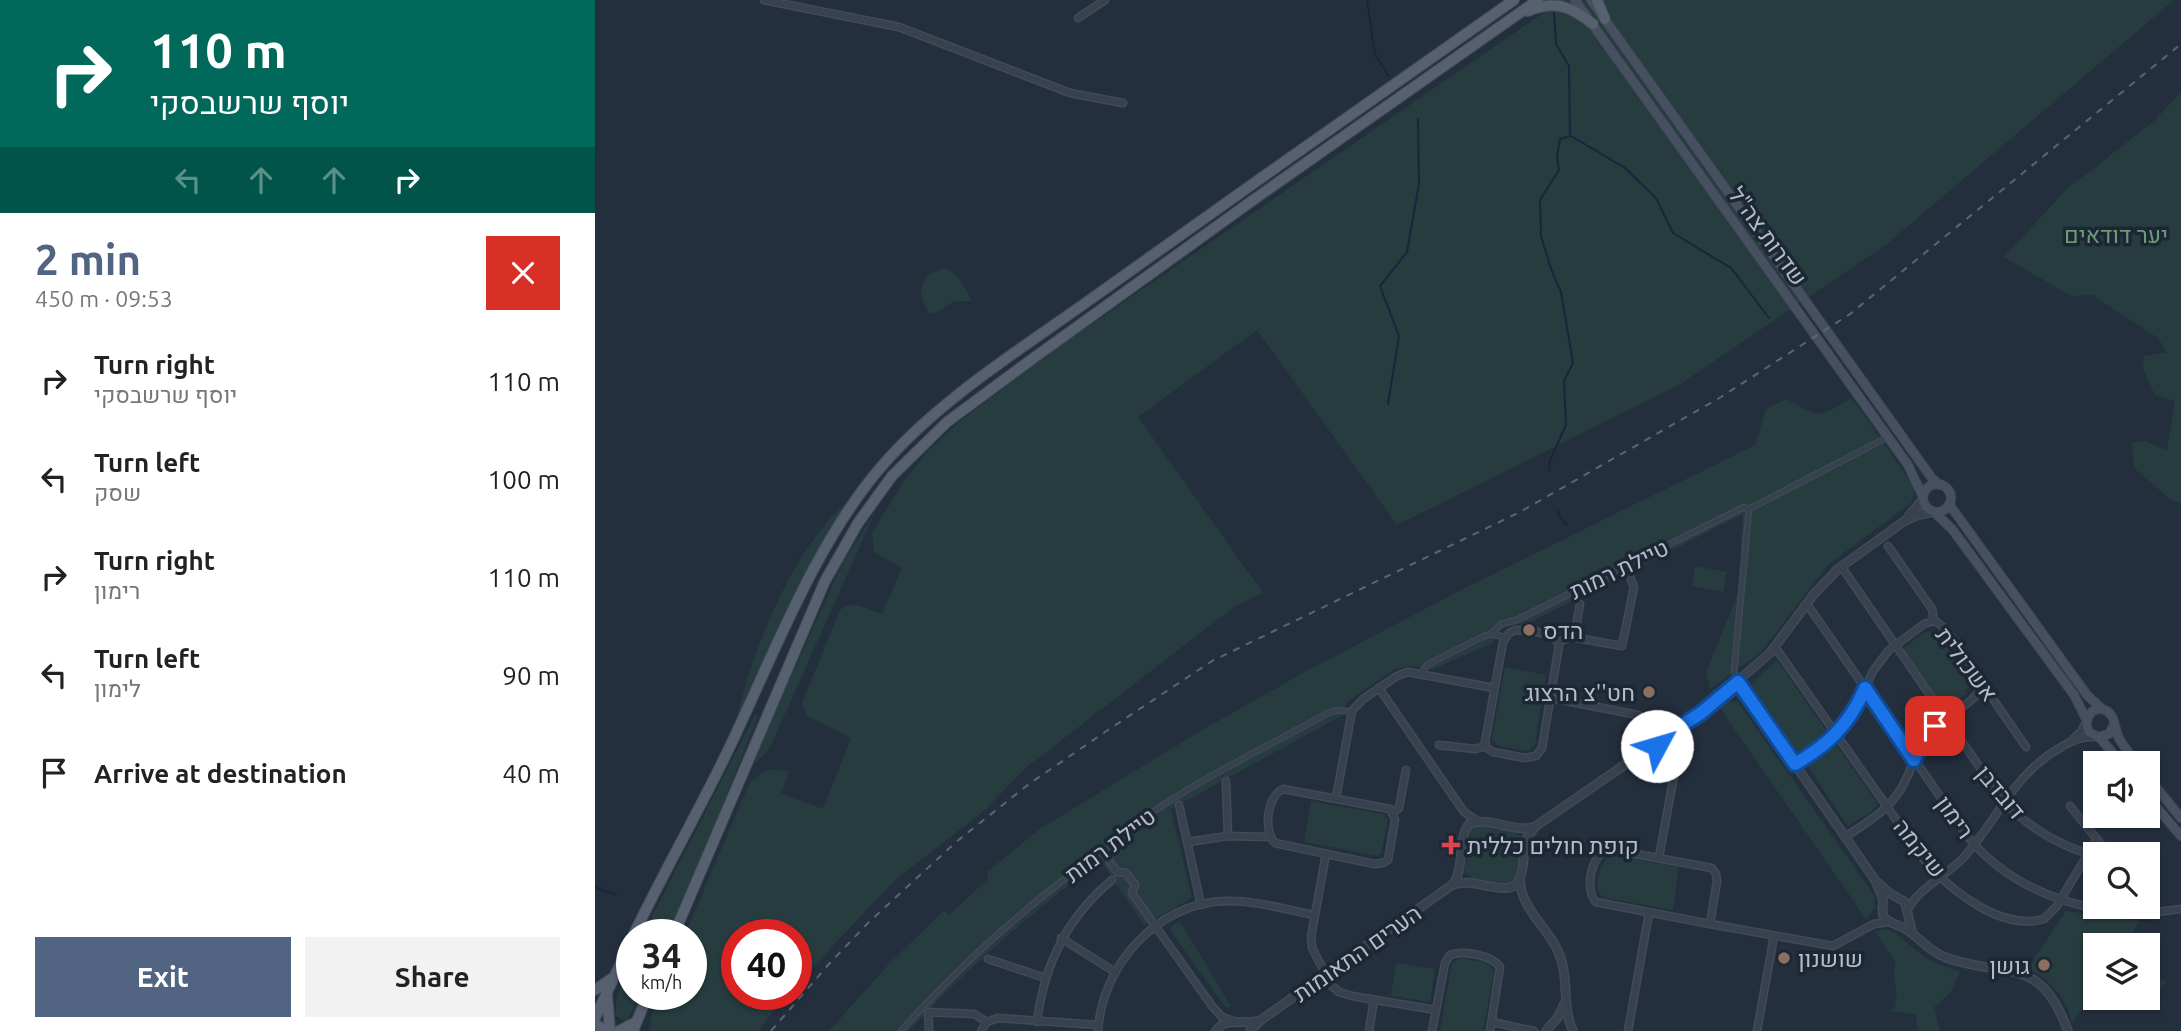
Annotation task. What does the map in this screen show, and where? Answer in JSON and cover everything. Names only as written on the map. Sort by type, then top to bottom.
[{"type":"main road","points":[[642,919],[722,764],[812,574],[845,515],[881,466],[938,411],[1005,361],[1248,186],[1514,0]]},
{"type":"main road","points":[[680,919],[825,581],[857,523],[892,476],[947,422],[1035,357],[1538,0]]},
{"type":"main road","name":"שדרות צה\"ל","points":[[1576,0],[1908,465],[1923,498]]},
{"type":"main road","name":"שדרות צה\"ל","points":[[1591,0],[1939,485]]},
{"type":"main road","points":[[1597,0],[1605,19]]},
{"type":"main road","points":[[1517,15],[1557,5],[1577,12],[1593,24]]},
{"type":"main road","points":[[2110,751],[2098,737],[2087,730],[2086,720],[2074,695],[1952,529],[1926,507],[1923,498],[1930,486],[1939,485],[1949,492],[1949,505],[2087,695],[2111,715],[2120,740],[2128,751]]},
{"type":"main road","points":[[1934,512],[1944,511],[1949,505]]},
{"type":"main road","points":[[2086,720],[2093,711],[2102,709]]},
{"type":"main road","points":[[2098,737],[2110,733],[2114,725]]},
{"type":"main road","points":[[2160,792],[2181,818]]},
{"type":"main road","points":[[2160,811],[2181,836]]},
{"type":"main road","points":[[595,1018],[616,972]]},
{"type":"main road","points":[[595,990],[614,976]]},
{"type":"main road","points":[[596,1027],[608,1031],[607,990]]},
{"type":"main road","points":[[619,1031],[638,1025]]},
{"type":"street","points":[[764,0],[899,27],[1070,93],[1123,103]]},
{"type":"street","points":[[1078,18],[1105,0]]},
{"type":"street","name":"טיילת רמות","points":[[1421,673],[1427,664],[1491,634],[1501,624],[1517,620],[1744,507],[1749,509],[1888,437]]},
{"type":"street","points":[[1636,757],[1667,745],[1683,724],[1738,682],[1775,647],[1807,604],[1841,566],[1903,522],[1923,498]]},
{"type":"street","points":[[1749,509],[1734,672],[1738,682],[1875,880],[1887,892],[1905,902],[1908,922],[1914,936]]},
{"type":"street","points":[[1903,522],[1934,512]]},
{"type":"street","name":"אשכולית","points":[[1888,546],[1932,610],[1934,621],[1945,628],[1978,677],[1981,686],[1986,688],[2027,747]]},
{"type":"street","name":"דובדבן","points":[[1841,566],[2003,801],[2035,829],[2083,852]]},
{"type":"street","points":[[1558,642],[1567,637],[1622,646],[1634,587],[1629,574]]},
{"type":"street","points":[[1574,638],[1580,604]]},
{"type":"street","name":"רימון","points":[[1807,604],[1974,844],[2010,875],[2060,900],[2097,909],[2122,912],[2181,909]]},
{"type":"street","points":[[1795,764],[1814,753],[1836,734],[1850,717],[1879,662],[1894,645],[1924,624],[1934,621]]},
{"type":"street","points":[[1524,630],[1551,636],[1560,647],[1541,749],[1537,755],[1529,758],[1493,752],[1486,746],[1485,736],[1505,637],[1513,631],[1524,630]]},
{"type":"street","points":[[1491,634],[1505,637]]},
{"type":"street","name":"שיקמה","points":[[1775,647],[1928,865],[1941,878],[1985,909],[2016,919],[2042,920],[2053,912],[2083,862]]},
{"type":"street","points":[[1336,798],[1352,712],[1378,688],[1401,674],[1411,672],[1494,688]]},
{"type":"street","points":[[1845,837],[1887,807],[1904,784],[1927,734],[1944,718],[1975,697],[1981,686]]},
{"type":"street","points":[[1378,688],[1464,812],[1479,822]]},
{"type":"street","points":[[1551,698],[1647,719],[1670,732],[1674,772],[1659,857]]},
{"type":"street","name":"טיילת רמות","points":[[901,1031],[944,983],[998,933],[1154,811],[1328,713],[1337,710],[1352,712]]},
{"type":"street","points":[[1647,719],[1654,744],[1672,756]]},
{"type":"street","points":[[1710,924],[1717,881],[1714,871],[1706,866],[1611,849],[1600,852],[1594,862],[1590,888],[1594,901],[1601,904],[1774,936],[1833,946],[1872,925],[1903,920],[1919,894],[1941,878],[1974,844],[2003,801],[2033,767],[2081,732],[2086,720]]},
{"type":"street","points":[[1526,842],[1536,827],[1636,757],[1646,748],[1655,728],[1683,724]]},
{"type":"street","points":[[2066,744],[2083,737],[2098,737]]},
{"type":"street","points":[[1439,745],[1472,749],[1486,746]]},
{"type":"street","points":[[1393,813],[1399,808],[1406,770]]},
{"type":"street","points":[[1226,782],[1228,836]]},
{"type":"street","points":[[1188,842],[1228,836],[1269,837],[1280,845],[1374,864],[1385,862],[1390,854],[1395,823],[1393,813],[1385,807],[1287,789],[1279,790],[1273,799],[1269,837]]},
{"type":"street","points":[[1179,805],[1201,905]]},
{"type":"street","points":[[2070,806],[2099,842]]},
{"type":"street","points":[[1452,885],[1460,869],[1466,830],[1464,812]]},
{"type":"street","points":[[1466,830],[1469,824],[1479,822],[1526,829],[1536,827]]},
{"type":"street","points":[[1515,828],[1524,834],[1526,842],[1520,877],[1521,889],[1525,900],[1549,933],[1560,957],[1565,977],[1565,1000],[1572,1029]]},
{"type":"street","points":[[1326,854],[1311,948],[1332,986],[1342,993],[1436,1010]]},
{"type":"street","points":[[1110,862],[1118,872],[1126,873],[1131,879],[1135,885],[1132,893],[1212,1006],[1222,1017],[1236,1022],[1248,1031]]},
{"type":"street","points":[[1460,869],[1462,877],[1468,882]]},
{"type":"street","points":[[1452,885],[1468,882],[1505,888],[1514,886],[1520,877]]},
{"type":"street","points":[[1037,1021],[1045,978],[1061,938],[1086,903],[1112,880]]},
{"type":"street","points":[[1875,880],[1882,897],[1883,916],[1943,956],[2006,969],[2033,979],[2050,994],[2064,1019],[2066,1031]]},
{"type":"street","name":"הערים התאומות","points":[[1248,1031],[1452,885]]},
{"type":"street","points":[[1505,888],[1525,900]]},
{"type":"street","points":[[1872,925],[1887,900],[1919,894]]},
{"type":"street","points":[[981,1031],[986,1022],[998,1018],[1098,1028],[1102,1000],[1115,972],[1128,953],[1156,926],[1176,914],[1201,905],[1234,901],[1315,915]]},
{"type":"street","points":[[1628,1031],[1649,913]]},
{"type":"street","points":[[1757,1031],[1774,936]]},
{"type":"street","points":[[1061,938],[1115,972]]},
{"type":"street","points":[[1432,1031],[1444,965],[1448,957],[1459,953],[1488,958],[1496,962],[1501,970],[1490,1031]]},
{"type":"street","points":[[988,959],[1045,978]]},
{"type":"street","points":[[1370,1031],[1374,1000]]},
{"type":"street","points":[[1550,1026],[1565,1000]]},
{"type":"street","points":[[1212,1006],[1216,1031]]},
{"type":"street","points":[[929,1031],[928,1012],[974,1014],[986,1022]]},
{"type":"street","points":[[1216,1031],[1223,1023],[1261,1020]]},
{"type":"street","points":[[1492,1021],[1531,1030],[1561,1021],[1572,1029]]},
{"type":"green space","points":[[1562,0],[2174,0],[1887,244],[1679,385],[1397,525],[1257,330],[1138,417],[1263,593],[1235,606],[1027,767],[985,810],[894,881],[812,968],[812,919],[721,919],[721,1010],[775,1010],[758,1031],[650,1031],[653,1010],[707,1010],[707,919],[691,919],[749,784],[767,771],[789,772],[781,793],[823,809],[851,738],[807,716],[802,703],[840,610],[855,605],[882,614],[902,568],[874,552],[872,533],[904,481],[927,452],[959,422],[1060,346]]},
{"type":"green space","name":"יער דודאים","points":[[2181,92],[2181,504],[2171,500],[2134,468],[2132,443],[2144,441],[2167,450],[2175,401],[2155,395],[2143,369],[2144,356],[2167,352],[2158,338],[2092,295],[2071,296],[2004,257],[2066,190],[2154,121]]},
{"type":"green space","points":[[945,268],[961,282],[971,301],[954,301],[936,313],[930,313],[922,298],[922,285],[930,275]]},
{"type":"green space","points":[[1852,398],[1913,485],[1912,502],[1829,564],[1760,653],[1710,689],[1706,672],[1738,594],[1743,514],[1525,625],[1505,627],[1493,643],[1431,670],[1410,666],[1395,669],[1347,702],[1343,715],[1171,809],[1192,898],[1144,925],[1100,860],[977,963],[909,1031],[829,1031],[888,965],[944,910],[949,915],[988,879],[987,872],[1041,828],[1204,729],[1303,673],[1461,590],[1755,445],[1766,409],[1787,399],[1819,414]]},
{"type":"green space","points":[[846,503],[799,586],[736,720],[752,664],[777,603],[808,547]]},
{"type":"green space","points":[[875,512],[772,743],[767,752],[749,768],[843,562]]},
{"type":"green space","points":[[1695,566],[1727,572],[1723,592],[1692,586]]},
{"type":"green space","points":[[1927,631],[1938,634],[1973,685],[1965,690],[1967,693],[1944,710],[1903,651]]},
{"type":"green space","points":[[1777,660],[1827,732],[1797,752],[1751,684]]},
{"type":"green space","points":[[1505,667],[1546,675],[1535,745],[1528,751],[1498,746],[1492,739]]},
{"type":"green space","points":[[1729,701],[1738,702],[1874,895],[1875,908],[1866,919],[1719,707]]},
{"type":"green space","points":[[755,715],[758,716],[674,919],[651,919]]},
{"type":"green space","points":[[1837,746],[1878,804],[1870,813],[1848,826],[1807,765]]},
{"type":"green space","points":[[1311,801],[1384,814],[1388,821],[1381,854],[1376,856],[1304,842]]},
{"type":"green space","points":[[1474,827],[1514,832],[1521,836],[1521,861],[1512,883],[1487,882],[1464,872],[1471,832]]},
{"type":"green space","points":[[1610,855],[1679,867],[1673,910],[1609,899],[1601,895],[1598,878],[1604,861]]},
{"type":"green space","points":[[2066,911],[2083,913],[2083,919],[2140,921],[2132,933],[2083,933],[2083,1007],[2072,1024],[2062,998],[2043,978],[2028,968]]},
{"type":"green space","points":[[1180,921],[1231,1007],[1225,1007],[1169,928]]},
{"type":"green space","points":[[1886,929],[1930,960],[1960,971],[1950,993],[1934,1007],[1940,1031],[1919,1031],[1915,1014],[1887,1011],[1894,1009],[1896,1003],[1896,962],[1875,931]]},
{"type":"green space","points":[[1462,958],[1487,963],[1494,972],[1483,1031],[1440,1031],[1451,967],[1455,961]]},
{"type":"green space","points":[[1396,963],[1435,969],[1430,1002],[1391,996]]},
{"type":"green space","points":[[2160,978],[2166,982],[2160,990]]},
{"type":"green space","points":[[616,1007],[616,1010],[633,1010],[626,1022],[615,1015]]},
{"type":"waterway","points":[[1367,0],[1375,55],[1389,76]]},
{"type":"waterway","points":[[1549,471],[1550,460],[1566,425],[1564,381],[1573,363],[1561,292],[1541,236],[1540,200],[1559,170],[1557,157],[1560,139],[1570,136],[1569,66],[1556,44],[1554,13]]},
{"type":"waterway","points":[[1388,404],[1399,336],[1380,286],[1407,252],[1419,184],[1418,119]]},
{"type":"waterway","points":[[1571,136],[1625,168],[1656,198],[1673,233],[1731,268],[1769,318]]},
{"type":"waterway","points":[[1558,511],[1567,525]]},
{"type":"waterway","points":[[595,887],[616,895]]},
{"type":"railway","points":[[771,1031],[869,922],[956,842],[1029,784],[1212,661],[1520,512],[1721,397],[1850,314],[2181,44]]},
{"type":"place","name":"הדס","points":[[1529,630]]},
{"type":"place","name":"חט''צ הרצוג","points":[[1649,692]]},
{"type":"place","name":"קופת חולים כללית","points":[[1451,845]]},
{"type":"place","name":"שושנון","points":[[1784,958]]},
{"type":"place","name":"גושן","points":[[2044,965]]},
{"type":"route","points":[[1657,746],[1667,745],[1678,728],[1738,682],[1795,764],[1814,753],[1838,733],[1865,688],[1914,760],[1924,739],[1935,726]]}]
